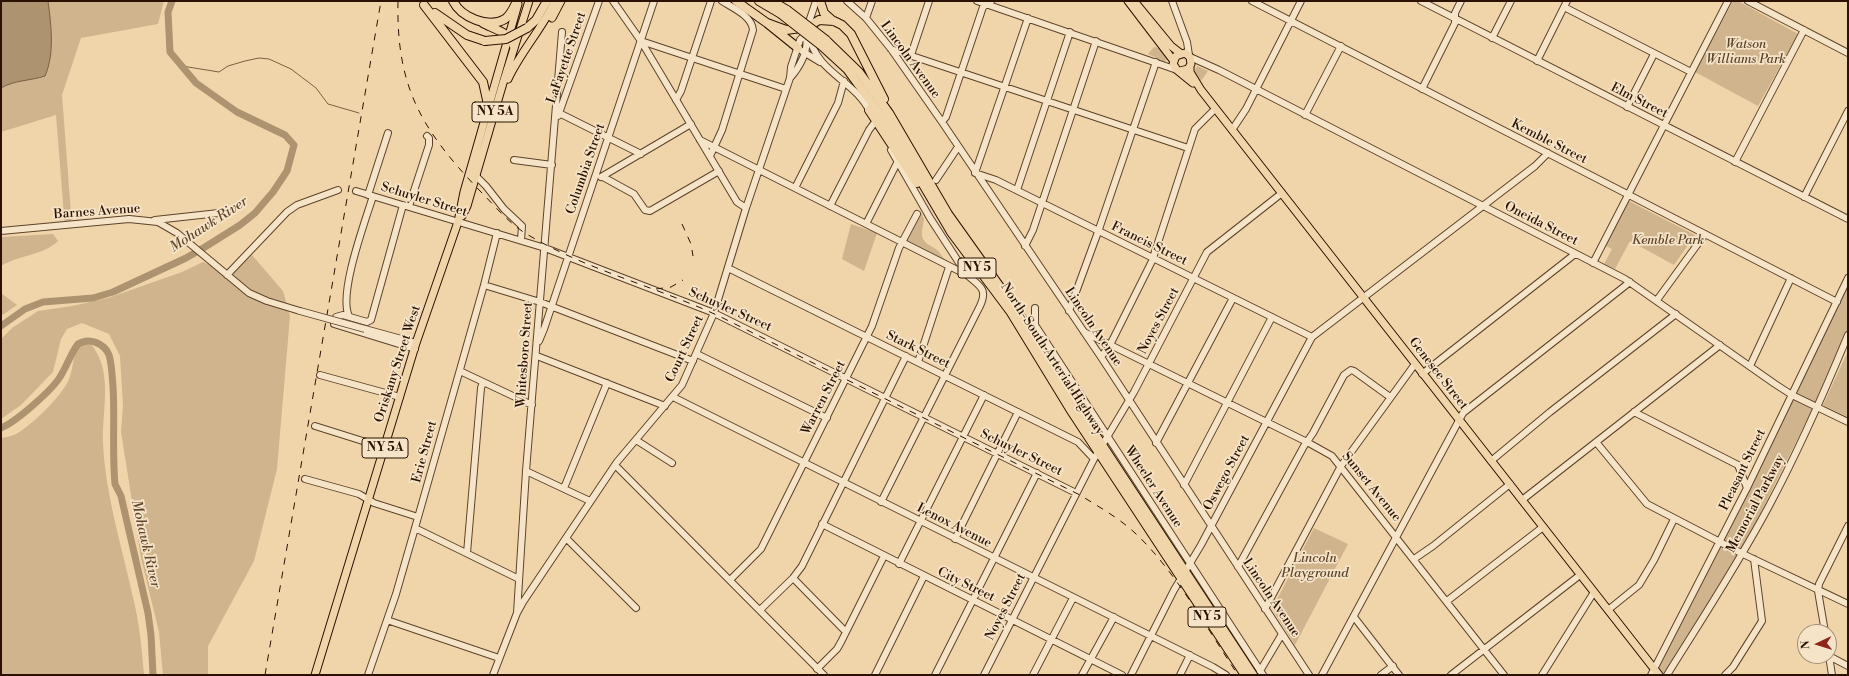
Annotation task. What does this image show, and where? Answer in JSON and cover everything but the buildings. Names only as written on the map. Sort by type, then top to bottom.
[{"type":"highway","points":[[453,1],[461,11],[509,36],[513,40],[514,46]]},
{"type":"highway","points":[[479,21],[488,22],[504,19],[508,16],[518,1]]},
{"type":"highway","points":[[528,28],[544,1]]},
{"type":"highway","points":[[422,3],[452,27],[466,35],[485,41],[506,39],[528,28],[536,20],[548,1]]},
{"type":"highway","points":[[736,1],[768,23],[798,48]]},
{"type":"highway","name":"North-South Arterial Highway","points":[[759,1],[784,12]]},
{"type":"highway","name":"North-South Arterial Highway","points":[[772,1],[859,72],[890,113],[948,214],[1020,315],[1098,452]]},
{"type":"highway","points":[[820,1],[824,13],[834,21],[847,28],[851,34],[877,83],[890,113]]},
{"type":"highway","points":[[422,3],[484,82],[486,89],[487,112]]},
{"type":"highway","points":[[768,23],[786,30],[806,30],[819,20],[834,21]]},
{"type":"highway","name":"North-South Arterial Highway","points":[[824,43],[847,69],[888,124],[951,232],[1010,311],[1098,452],[1252,675]]},
{"type":"highway","points":[[870,110],[951,232]]},
{"type":"highway","name":"North-South Arterial Highway","points":[[1183,575],[1245,675]]},
{"type":"main road","name":"Oriskany Street West","points":[[315,675],[370,500],[415,346],[458,222],[464,192],[518,1]]},
{"type":"main road","name":"Oriskany Street West","points":[[458,222],[467,206],[514,46],[529,1]]},
{"type":"main road","points":[[498,99],[517,60],[544,22],[555,1]]},
{"type":"main road","points":[[530,41],[547,25],[561,1]]},
{"type":"main road","points":[[1128,1],[1179,70],[1185,71],[1190,67],[1192,62],[1185,54],[1171,46],[1134,1]]},
{"type":"main road","points":[[1173,61],[1176,56],[1185,54]]},
{"type":"main road","name":"Genesee Street","points":[[1190,67],[1190,72],[1198,87],[1422,374],[1510,484],[1655,673]]},
{"type":"main road","name":"Genesee Street","points":[[1179,70],[1198,87]]},
{"type":"street","name":"LaFayette Street","points":[[556,123],[599,1]]},
{"type":"street","points":[[613,1],[641,40],[737,202],[746,208]]},
{"type":"street","name":"Columbia Street","points":[[537,344],[552,306],[654,1]]},
{"type":"street","points":[[676,100],[681,91],[711,1]]},
{"type":"street","points":[[710,156],[715,147],[740,74],[753,27],[748,19],[722,1]]},
{"type":"street","name":"Court Street","points":[[517,613],[615,465],[682,385],[714,313],[746,208],[790,78],[791,67],[816,1]]},
{"type":"street","name":"Lincoln Avenue","points":[[847,1],[866,18],[891,49],[942,122],[958,148],[1101,357],[1309,675]]},
{"type":"street","points":[[866,18],[872,1]]},
{"type":"street","points":[[911,55],[929,1]]},
{"type":"street","points":[[977,1],[988,2],[1028,18],[1179,70]]},
{"type":"street","points":[[1172,1],[1183,36],[1187,42],[1185,54]]},
{"type":"street","name":"Kemble Street","points":[[1252,1],[1837,302]]},
{"type":"street","points":[[1232,130],[1240,120],[1301,1]]},
{"type":"street","name":"Elm Street","points":[[1421,1],[1663,126],[1848,219]]},
{"type":"street","points":[[1422,88],[1455,23],[1455,13],[1461,1]]},
{"type":"street","points":[[1492,38],[1512,1]]},
{"type":"street","points":[[1593,263],[1728,1]]},
{"type":"street","points":[[1748,1],[1848,53]]},
{"type":"street","points":[[942,122],[946,117],[981,13],[988,2]]},
{"type":"street","points":[[1537,61],[1566,4],[1654,54],[1691,72]]},
{"type":"street","points":[[975,173],[1028,18]]},
{"type":"street","points":[[806,30],[812,47],[822,64]]},
{"type":"street","name":"Court Street","points":[[790,78],[796,72],[804,54],[807,44],[806,30]]},
{"type":"street","points":[[1735,162],[1804,30]]},
{"type":"street","name":"Whitesboro Street","points":[[493,675],[517,613],[526,471],[537,356],[562,32]]},
{"type":"street","points":[[1017,190],[1070,32]]},
{"type":"street","points":[[641,40],[786,89]]},
{"type":"street","points":[[1025,246],[1033,230],[1096,41]]},
{"type":"street","points":[[1305,115],[1341,46]]},
{"type":"street","points":[[798,48],[804,54],[822,64],[844,81],[870,110],[875,122],[930,218],[967,275],[983,290],[984,297],[881,502]]},
{"type":"street","points":[[891,49],[961,71],[1004,87],[1188,148]]},
{"type":"street","name":"Oneida Street","points":[[1185,54],[1630,282],[1792,395],[1848,422]]},
{"type":"street","points":[[1627,107],[1654,54]]},
{"type":"street","points":[[1164,65],[1171,64],[1173,61]]},
{"type":"street","points":[[1069,310],[1098,232],[1156,62]]},
{"type":"street","name":"Oneida Street","points":[[1190,67],[1194,64],[1211,66]]},
{"type":"street","points":[[795,188],[838,103],[844,81]]},
{"type":"street","points":[[1101,357],[1110,345],[1153,258],[1196,126],[1215,109]]},
{"type":"street","points":[[1804,197],[1848,111]]},
{"type":"street","points":[[559,113],[641,154]]},
{"type":"street","points":[[830,206],[869,130],[875,122]]},
{"type":"street","points":[[594,178],[603,177],[691,124]]},
{"type":"street","points":[[349,316],[347,308],[348,282],[388,133]]},
{"type":"street","points":[[415,346],[334,324],[334,319],[338,315],[349,316],[368,322],[371,320],[406,205],[429,144],[429,138],[427,136]]},
{"type":"street","points":[[700,140],[967,275]]},
{"type":"street","points":[[936,180],[958,148]]},
{"type":"street","name":"Oswego Street","points":[[1131,675],[1183,575],[1312,338],[1548,153]]},
{"type":"street","points":[[514,160],[552,165]]},
{"type":"street","points":[[866,224],[898,161]]},
{"type":"street","points":[[603,177],[634,194],[646,210],[650,211],[719,171]]},
{"type":"street","name":"Francis Street","points":[[975,173],[985,175],[1017,190],[1098,232],[1312,338]]},
{"type":"street","points":[[476,176],[486,186],[498,203],[522,226],[521,240]]},
{"type":"street","points":[[226,275],[287,212],[297,205],[338,190]]},
{"type":"street","name":"Schuyler Street","points":[[356,191],[521,240],[569,256],[714,313],[1076,493]]},
{"type":"street","name":"Noyes Street","points":[[984,675],[1076,493],[1107,436],[1129,401],[1207,252],[1282,194]]},
{"type":"street","points":[[151,221],[228,212]]},
{"type":"street","name":"Warren Street","points":[[730,580],[761,549],[827,418],[874,320],[902,242],[917,214]]},
{"type":"street","name":"Barnes Avenue","points":[[1,231],[129,219],[151,221],[166,226],[177,233],[249,293],[300,311],[365,329],[415,346]]},
{"type":"street","name":"Erie Street","points":[[368,675],[387,620],[415,528],[484,285],[497,233]]},
{"type":"street","points":[[1657,300],[1705,234]]},
{"type":"street","points":[[1422,374],[1575,254]]},
{"type":"street","points":[[918,362],[949,266]]},
{"type":"street","name":"Stark Street","points":[[728,268],[1098,452]]},
{"type":"street","points":[[1750,366],[1791,278]]},
{"type":"street","name":"Pleasant Street","points":[[1655,673],[1747,488],[1848,278]]},
{"type":"street","points":[[1322,675],[1397,537],[1458,419],[1466,409],[1630,282]]},
{"type":"street","points":[[484,285],[552,306],[693,360]]},
{"type":"street","points":[[1156,443],[1233,298]]},
{"type":"street","name":"Wheeler Avenue","points":[[1035,308],[1035,325],[1262,673]]},
{"type":"street","points":[[1491,461],[1550,412],[1676,314]]},
{"type":"street","points":[[1184,485],[1272,317]]},
{"type":"street","name":"Sunset Avenue","points":[[1084,332],[1326,452],[1342,466],[1504,675]]},
{"type":"street","name":"Memorial Parkway","points":[[1667,675],[1743,554],[1792,462],[1818,407],[1848,334]]},
{"type":"street","points":[[1522,500],[1720,345]]},
{"type":"street","points":[[696,354],[827,418]]},
{"type":"street","points":[[537,356],[665,406]]},
{"type":"street","points":[[760,610],[793,578],[802,566],[906,356]]},
{"type":"street","points":[[1265,608],[1342,466],[1415,364]]},
{"type":"street","points":[[1238,567],[1307,442],[1314,433],[1344,375],[1351,370],[1354,371],[1390,397]]},
{"type":"street","points":[[460,371],[532,405]]},
{"type":"street","points":[[320,375],[400,397]]},
{"type":"street","points":[[467,553],[481,388],[483,382]]},
{"type":"street","points":[[564,488],[607,383]]},
{"type":"street","points":[[899,564],[984,395]]},
{"type":"street","name":"Lenox Avenue","points":[[672,397],[804,462],[994,559],[1190,655],[1226,675]]},
{"type":"street","points":[[954,539],[1018,412]]},
{"type":"street","points":[[1634,412],[1738,465],[1747,488]]},
{"type":"street","points":[[315,426],[385,448]]},
{"type":"street","points":[[636,440],[672,463]]},
{"type":"street","points":[[1596,442],[1647,504],[1743,554],[1848,604]]},
{"type":"street","points":[[615,465],[824,675]]},
{"type":"street","points":[[526,471],[590,501]]},
{"type":"street","points":[[935,675],[1037,473]]},
{"type":"street","points":[[305,479],[359,494],[370,500],[418,517]]},
{"type":"street","points":[[1414,559],[1439,542],[1510,484]]},
{"type":"street","points":[[1608,610],[1639,585],[1654,560],[1674,519]]},
{"type":"street","name":"City Street","points":[[822,524],[1122,675]]},
{"type":"street","points":[[1824,624],[1818,591],[1819,584],[1845,539],[1848,526]]},
{"type":"street","points":[[1447,601],[1542,527]]},
{"type":"street","points":[[415,528],[519,579]]},
{"type":"street","points":[[566,538],[636,608]]},
{"type":"street","points":[[817,668],[837,649],[884,556]]},
{"type":"street","points":[[1725,675],[1733,667],[1762,621],[1754,559]]},
{"type":"street","points":[[1451,675],[1580,574]]},
{"type":"street","points":[[875,675],[924,576]]},
{"type":"street","points":[[793,578],[846,632]]},
{"type":"street","points":[[1542,675],[1594,592]]},
{"type":"street","points":[[1033,675],[1073,598]]},
{"type":"street","points":[[1082,675],[1114,617]]},
{"type":"street","points":[[1354,617],[1399,675]]},
{"type":"street","points":[[387,620],[500,658]]},
{"type":"street","points":[[1262,673],[1282,634]]},
{"type":"street","points":[[1180,675],[1190,655]]},
{"type":"street","points":[[1837,660],[1848,666]]},
{"type":"street","points":[[1830,664],[1832,675]]},
{"type":"street","points":[[1381,675],[1393,666]]},
{"type":"green space","points":[[1,1],[164,1],[158,24],[81,38],[62,95],[72,227],[65,228],[56,115],[1,132]]},
{"type":"green space","name":"Watson Williams Park","points":[[1733,1],[1738,1],[1798,34],[1758,106],[1695,72]]},
{"type":"green space","points":[[1154,47],[1163,51],[1168,59],[1164,62],[1148,54]]},
{"type":"green space","points":[[1197,66],[1208,71],[1201,81],[1194,72]]},
{"type":"green space","name":"Kemble Park","points":[[1627,200],[1695,235],[1674,265],[1630,241],[1615,269],[1604,264],[1612,249],[1604,245]]},
{"type":"green space","points":[[919,214],[922,214],[924,219],[922,233],[923,239],[948,261],[947,263],[906,241]]},
{"type":"green space","points":[[851,224],[877,233],[864,271],[842,259]]},
{"type":"green space","points":[[53,234],[58,241],[52,246],[38,253],[8,262],[1,266],[1,237]]},
{"type":"green space","points":[[252,255],[283,291],[290,316],[277,469],[254,561],[208,646],[208,675],[163,675],[159,632],[141,558],[121,432],[123,406],[120,356],[109,334],[82,323],[67,329],[61,339],[53,372],[21,405],[1,419],[1,339],[12,328],[38,311],[72,306],[108,298],[182,272],[203,262],[230,274]]},
{"type":"green space","points":[[1848,283],[1848,328],[1808,418],[1750,534],[1663,675],[1655,675],[1741,507]]},
{"type":"green space","points":[[1,293],[17,305],[1,316]]},
{"type":"green space","points":[[85,342],[90,343],[102,366],[105,390],[103,429],[104,462],[111,503],[137,614],[144,675],[1,675],[1,438],[14,435],[22,430],[54,401],[66,386],[78,346]]},
{"type":"green space","points":[[1848,351],[1848,417],[1823,405]]},
{"type":"green space","name":"Lincoln Playground","points":[[1314,528],[1348,544],[1295,645],[1272,609]]},
{"type":"shaded area","points":[[1,1],[48,1],[51,48],[45,76],[11,83],[1,88]]},
{"type":"waterway","name":"Mohawk River","points":[[1,326],[25,309],[43,302],[93,298],[113,292],[186,258],[240,225],[255,213],[273,192],[287,171],[294,145],[285,135],[237,112],[196,83],[170,52],[168,12],[172,1]]},
{"type":"waterway","points":[[182,66],[219,72],[228,66],[245,61],[259,58],[269,59],[291,69],[316,88],[328,104],[359,113]]},
{"type":"waterway","name":"Mohawk River","points":[[1,428],[8,425],[24,413],[50,390],[60,377],[78,344],[91,341],[104,347],[109,355],[111,363],[113,386],[115,484],[121,496],[148,613],[151,635],[153,675]]},
{"type":"railway","points":[[265,675],[381,1]]},
{"type":"railway","points":[[398,1],[402,59],[416,106],[442,148],[460,169],[516,227],[554,249],[604,271],[706,310],[1080,495],[1102,508],[1135,533],[1163,564],[1190,601],[1238,675]]},
{"type":"railway","points":[[682,224],[691,244],[693,256]]},
{"type":"railway","points":[[656,289],[671,287],[683,280]]}]
